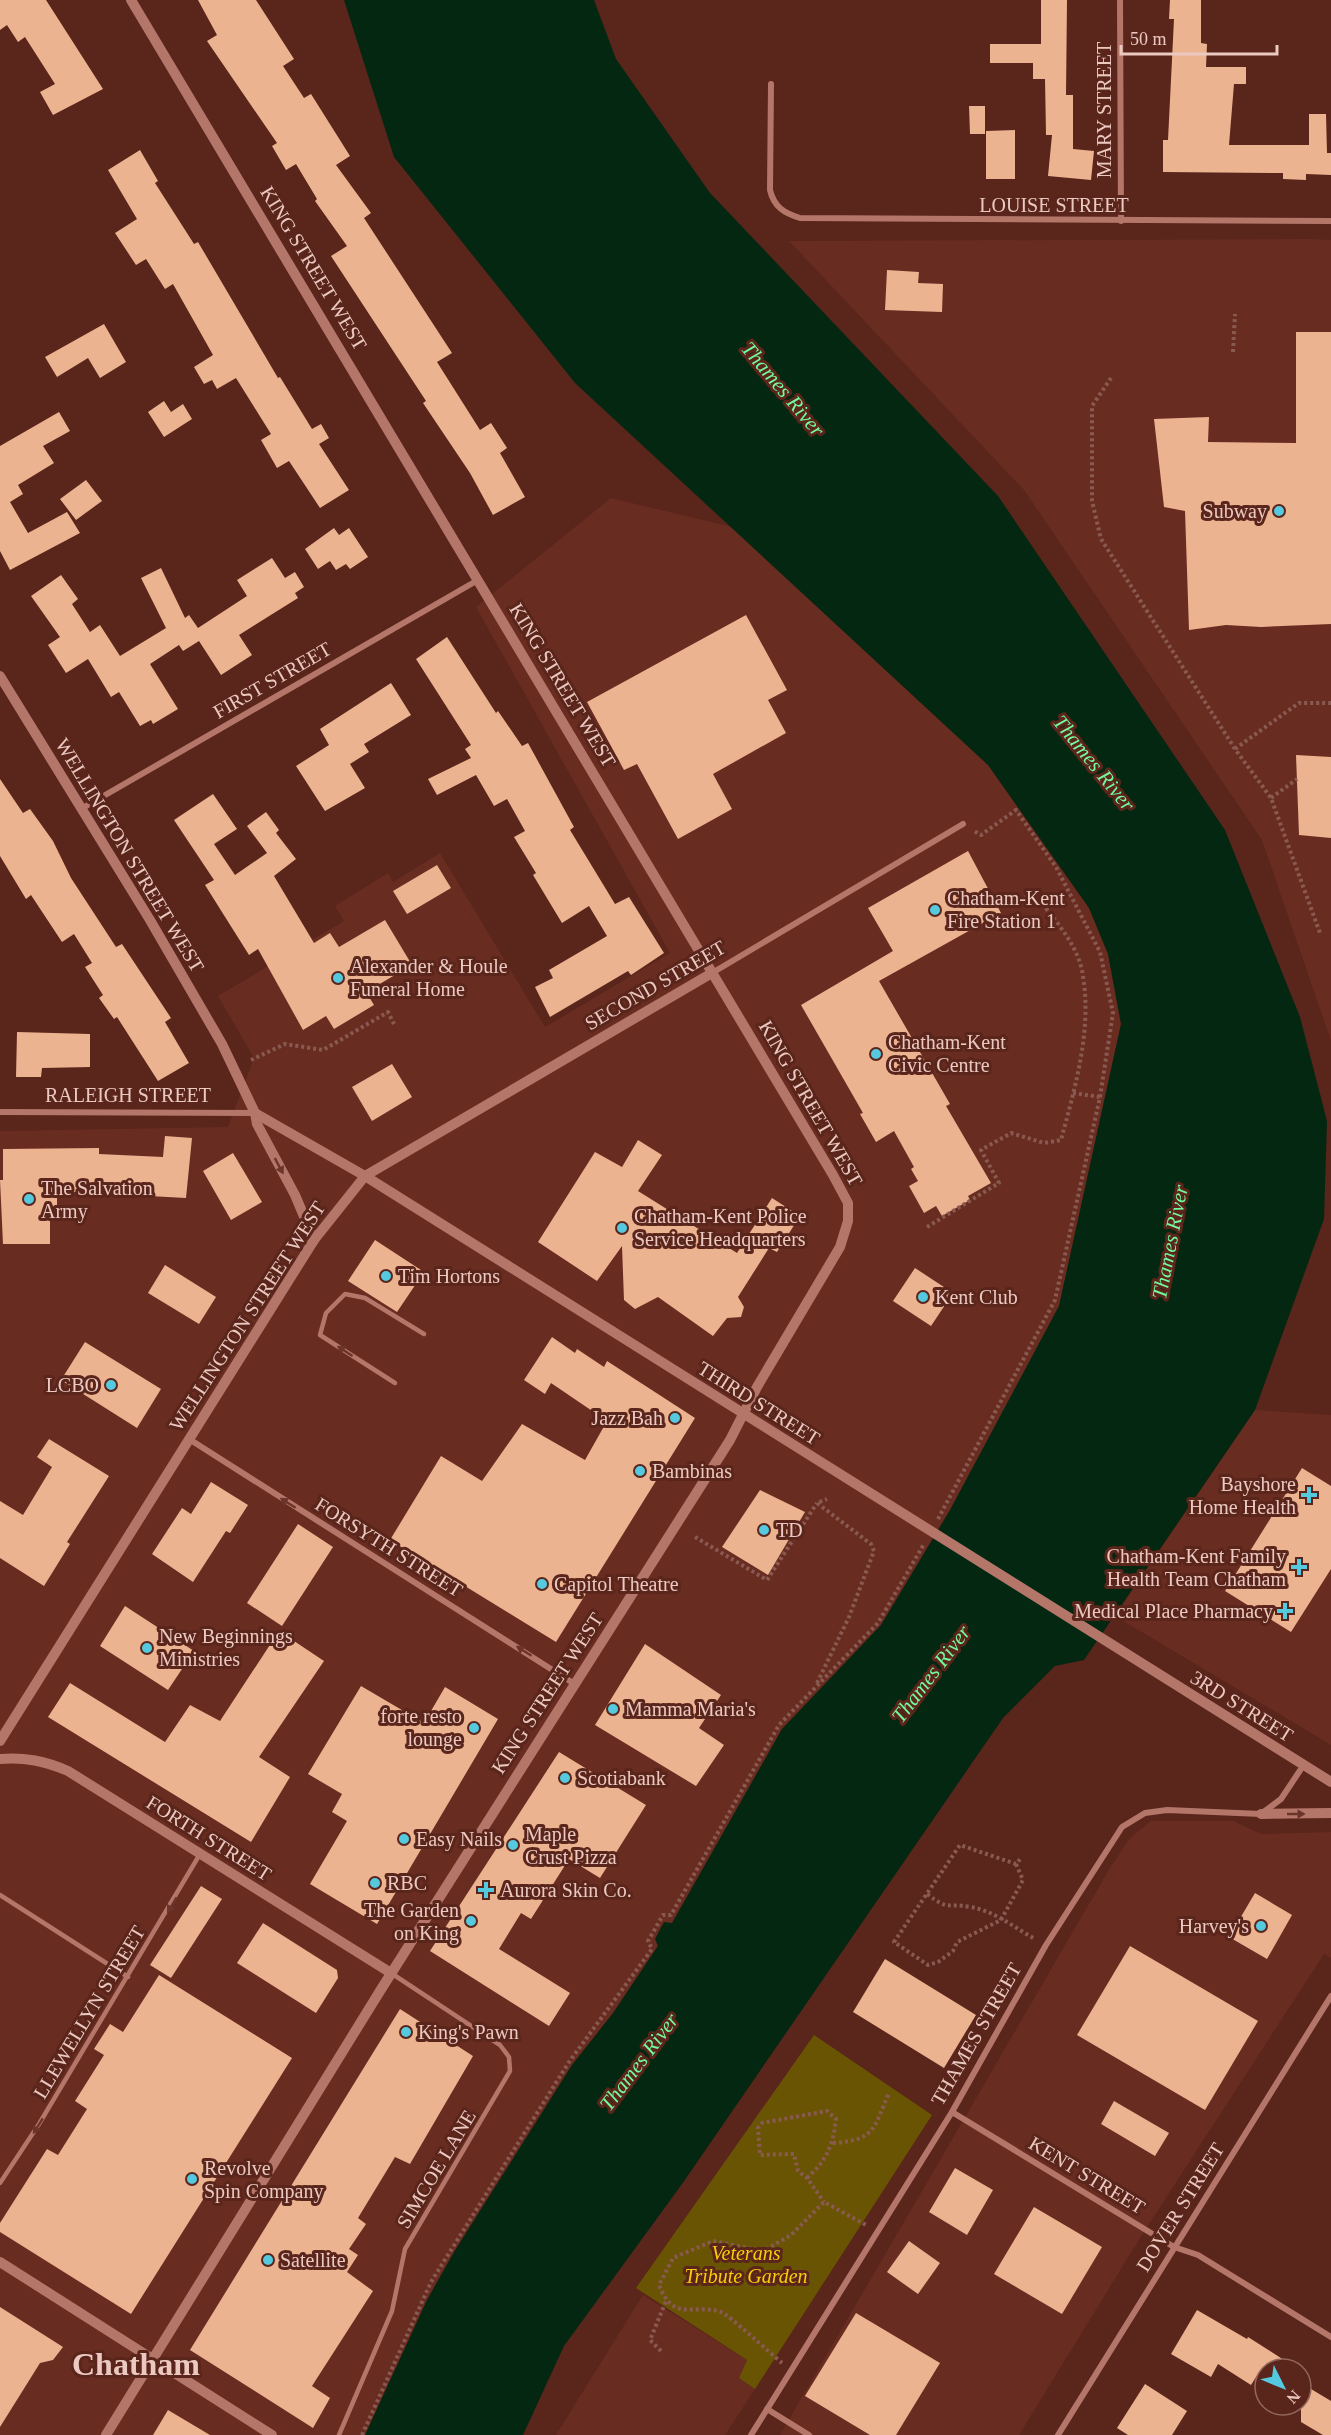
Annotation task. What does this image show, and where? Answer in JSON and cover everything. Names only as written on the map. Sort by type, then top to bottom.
[{"type":"street","name":"KING STREET WEST","points":[[106,2435],[140,2381],[151,2358],[391,1973],[573,1683],[730,1440],[742,1413],[840,1247],[848,1221],[848,1203],[132,0]]},
{"type":"street","name":"MARY STREET","points":[[1120,0],[1121,221]]},
{"type":"street","name":"LOUISE STREET","points":[[771,84],[770,190],[773,201],[780,209],[800,218],[1331,221]]},
{"type":"street","name":"FIRST STREET","points":[[81,809],[479,580]]},
{"type":"street","name":"WELLINGTON STREET WEST","points":[[0,676],[222,1044],[255,1113],[257,1124],[295,1195],[314,1240]]},
{"type":"street","name":"SECOND STREET","points":[[365,1176],[963,824]]},
{"type":"street","name":"RALEIGH STREET","points":[[0,1112],[255,1113]]},
{"type":"street","points":[[255,1113],[365,1176]]},
{"type":"street","name":"WELLINGTON STREET WEST","points":[[0,1741],[314,1240],[365,1176]]},
{"type":"street","name":"THIRD STREET","points":[[365,1176],[1134,1660]]},
{"type":"street","name":"FORSYTH STREET","points":[[188,1439],[573,1683]]},
{"type":"street","name":"3RD STREET","points":[[1134,1660],[1331,1782]]},
{"type":"street","name":"FORTH STREET","points":[[0,1759],[21,1757],[47,1762],[68,1771],[391,1973]]},
{"type":"street","points":[[1262,1814],[1281,1799],[1303,1766]]},
{"type":"street","name":"THAMES STREET","points":[[751,2435],[952,2112],[1046,1945],[1122,1827],[1145,1813],[1167,1810],[1262,1814]]},
{"type":"street","points":[[1262,1814],[1331,1813]]},
{"type":"street","name":"DOVER STREET","points":[[1058,2435],[1331,1996]]},
{"type":"street","name":"KENT STREET","points":[[952,2112],[1174,2247],[1198,2255],[1331,2337]]},
{"type":"street","points":[[0,2262],[272,2435]]},
{"type":"street","points":[[767,2409],[809,2435]]},
{"type":"lane","points":[[394,1383],[320,1335],[326,1313],[345,1294],[365,1298],[424,1334]]},
{"type":"lane","name":"LLEWELLYN STREET","points":[[0,2183],[128,1977],[201,1854]]},
{"type":"lane","points":[[0,1895],[128,1977]]},
{"type":"lane","name":"SIMCOE LANE","points":[[339,2435],[392,2311],[405,2249],[510,2071],[509,2056],[500,2045],[391,1973]]},
{"type":"path","points":[[1233,352],[1235,314]]},
{"type":"path","points":[[1111,378],[1092,406],[1092,501],[1101,539],[1235,749],[1271,798],[1320,933]]},
{"type":"path","points":[[1235,749],[1299,703],[1331,703]]},
{"type":"path","points":[[1271,798],[1297,779]]},
{"type":"path","points":[[937,1520],[1055,1300],[1100,1097],[1113,1013],[1101,952],[1056,867],[1016,810],[981,835],[963,824]]},
{"type":"path","points":[[927,1227],[999,1183],[981,1150],[1011,1132],[1044,1143],[1061,1140],[1073,1093],[1080,1062],[1084,1025],[1083,974],[1063,928],[1033,893],[1011,906],[1006,890]]},
{"type":"path","points":[[251,1060],[285,1044],[323,1050],[388,1012],[394,1024]]},
{"type":"path","points":[[1073,1093],[1100,1097]]},
{"type":"path","points":[[695,1537],[767,1580],[817,1503],[827,1499]]},
{"type":"path","points":[[815,1688],[849,1617],[874,1551],[871,1544],[817,1503]]},
{"type":"path","points":[[362,2435],[431,2282],[569,2062],[652,1949],[648,1941],[663,1915],[671,1915],[779,1725],[878,1623],[925,1541]]},
{"type":"path","points":[[960,1845],[1016,1864],[1023,1881],[1002,1920],[957,1942],[953,1951],[938,1962],[928,1965],[894,1942],[960,1845]]},
{"type":"path","points":[[1016,1864],[1022,1857]]},
{"type":"path","points":[[927,1894],[944,1907],[971,1907],[1002,1920],[1046,1945]]},
{"type":"path","points":[[833,2143],[855,2141],[872,2132],[889,2093]]},
{"type":"path","points":[[807,2178],[822,2164],[833,2143],[836,2119],[827,2111],[762,2123],[758,2128],[760,2155],[794,2154],[798,2171],[807,2178],[824,2202],[878,2231]]},
{"type":"path","points":[[791,2371],[722,2312],[677,2309],[666,2301],[659,2285],[673,2258],[713,2241],[763,2251],[791,2235],[824,2202]]},
{"type":"path","points":[[661,2351],[650,2340],[666,2301]]},
{"type":"shaded area","points":[[1331,240],[1331,1041],[1262,840],[1024,490],[789,241]]},
{"type":"shaded area","points":[[611,498],[732,527],[988,765],[1089,908],[1108,954],[1121,1024],[1059,1306],[950,1510],[881,1625],[782,1729],[672,1923],[663,1923],[655,1939],[658,1945],[613,2013],[572,2065],[454,2252],[427,2300],[365,2435],[0,2435],[0,1131],[228,1127],[254,1058],[218,996],[344,921],[335,906],[388,873],[393,882],[440,853],[545,1027],[670,953],[476,607]]},
{"type":"shaded area","points":[[1255,1410],[1331,1415],[1331,1745],[1115,1616]]},
{"type":"shaded area","points":[[1151,1821],[1233,1821],[1261,1834],[1331,1832],[1331,1958],[1324,1954],[1140,2238],[1019,2435],[780,2435],[1110,1868],[1130,1838]]},
{"type":"shaded area","points":[[643,2295],[747,2360],[739,2378],[755,2389],[725,2435],[556,2435]]},
{"type":"green space","name":"Veterans Tribute Garden","points":[[814,2035],[932,2115],[755,2389],[739,2378],[747,2360],[636,2288]]},
{"type":"water","name":"Thames River","points":[[344,0],[594,0],[616,59],[710,193],[998,496],[1225,830],[1300,1017],[1327,1121],[1324,1219],[1255,1410],[1084,1660],[1055,1666],[1003,1718],[682,2184],[564,2346],[523,2435],[365,2435],[427,2300],[454,2252],[572,2065],[613,2013],[658,1946],[655,1939],[664,1922],[672,1923],[782,1729],[881,1625],[950,1510],[1059,1306],[1121,1024],[1108,954],[1089,908],[988,765],[575,383],[394,157]]},
{"type":"building","points":[[0,0],[46,0],[103,89],[53,115],[40,92],[55,84],[25,37],[18,42],[7,25],[0,30]]},
{"type":"building","points":[[198,0],[256,0],[294,59],[283,66],[304,98],[311,94],[350,156],[336,165],[371,213],[364,218],[452,353],[437,362],[480,430],[491,423],[507,448],[500,453],[525,497],[493,515],[470,473],[423,403],[426,401],[331,256],[347,246],[315,201],[317,199],[296,164],[286,170],[272,146],[277,143],[207,41],[217,35]]},
{"type":"building","points":[[1041,0],[1067,0],[1066,95],[1073,95],[1073,149],[1094,151],[1091,180],[1048,176],[1052,135],[1046,135],[1045,79],[1033,79],[1033,63],[990,63],[990,44],[1041,44]]},
{"type":"building","points":[[1170,0],[1201,0],[1201,43],[1207,44],[1206,67],[1246,67],[1246,84],[1234,84],[1229,145],[1309,145],[1309,114],[1326,114],[1327,153],[1331,153],[1331,175],[1306,174],[1306,180],[1283,179],[1283,173],[1163,172],[1163,140],[1168,140],[1174,19],[1169,19]]},
{"type":"building","points":[[969,106],[985,106],[985,134],[970,134]]},
{"type":"building","points":[[1015,130],[1015,179],[986,179],[986,131]]},
{"type":"building","points":[[140,150],[158,181],[155,183],[194,244],[198,242],[278,378],[280,377],[312,429],[321,424],[329,438],[319,444],[349,490],[320,508],[289,461],[277,468],[261,440],[271,434],[236,378],[217,389],[212,380],[204,384],[194,367],[213,355],[173,284],[165,289],[146,259],[136,265],[115,233],[137,219],[108,170]]},
{"type":"building","points":[[887,270],[919,272],[918,283],[943,284],[942,312],[885,310]]},
{"type":"building","points":[[104,324],[126,362],[100,378],[88,358],[57,377],[45,357]]},
{"type":"building","points":[[1296,332],[1331,332],[1331,624],[1261,627],[1226,625],[1189,630],[1185,511],[1164,507],[1154,419],[1209,417],[1208,442],[1296,443]]},
{"type":"building","points":[[164,401],[171,412],[183,404],[192,419],[164,437],[148,412]]},
{"type":"building","points":[[59,412],[70,431],[43,446],[54,463],[18,485],[23,494],[10,502],[28,533],[67,512],[80,533],[10,570],[0,551],[0,446]]},
{"type":"building","points":[[86,480],[102,501],[76,520],[60,499]]},
{"type":"building","points":[[334,528],[339,535],[349,528],[368,557],[350,569],[346,564],[336,570],[330,561],[318,569],[305,549]]},
{"type":"building","points":[[272,558],[285,578],[295,572],[304,587],[295,593],[298,598],[239,635],[252,655],[221,675],[199,641],[183,651],[179,645],[150,664],[178,709],[153,724],[151,720],[140,726],[119,692],[111,697],[88,659],[66,673],[48,645],[60,637],[31,596],[61,575],[78,599],[72,604],[90,632],[100,625],[120,656],[166,628],[141,578],[161,568],[185,618],[189,615],[198,628],[247,596],[237,580]]},
{"type":"building","points":[[746,615],[787,690],[768,700],[786,733],[713,774],[732,809],[678,839],[637,764],[624,770],[587,702]]},
{"type":"building","points":[[447,637],[496,713],[498,711],[522,746],[528,743],[574,827],[570,830],[615,904],[629,897],[664,953],[631,975],[628,971],[550,1017],[535,987],[553,978],[549,970],[607,936],[589,906],[562,923],[533,875],[536,873],[514,837],[525,831],[507,799],[494,806],[476,775],[437,795],[428,779],[471,758],[465,749],[471,745],[416,659]]},
{"type":"building","points":[[391,683],[411,715],[364,744],[369,752],[350,764],[365,788],[325,811],[296,766],[329,745],[320,729]]},
{"type":"building","points":[[1296,755],[1331,757],[1331,838],[1299,835]]},
{"type":"building","points":[[0,779],[23,813],[30,809],[53,841],[71,878],[116,947],[122,944],[171,1018],[165,1022],[189,1063],[158,1081],[117,1017],[114,1019],[99,998],[103,995],[85,967],[92,963],[74,934],[62,942],[31,895],[26,899],[0,856]]},
{"type":"building","points":[[213,794],[237,829],[214,844],[235,875],[267,853],[247,826],[266,812],[279,830],[276,833],[296,859],[274,876],[314,943],[330,933],[339,947],[385,920],[412,965],[366,992],[374,1005],[334,1029],[326,1016],[303,1030],[258,949],[249,955],[205,885],[214,880],[174,820]]},
{"type":"building","name":"Chatham-Kent Civic Centre","points":[[968,851],[1001,913],[879,981],[950,1104],[946,1106],[991,1183],[968,1196],[970,1200],[942,1216],[936,1206],[924,1213],[909,1186],[918,1181],[911,1169],[914,1167],[894,1131],[876,1142],[860,1114],[863,1113],[801,1005],[893,951],[868,908]]},
{"type":"building","points":[[437,865],[451,888],[407,914],[393,891]]},
{"type":"building","points":[[17,1032],[90,1034],[90,1067],[42,1068],[41,1077],[16,1077]]},
{"type":"building","points":[[392,1064],[412,1097],[372,1121],[352,1087]]},
{"type":"building","points":[[165,1136],[192,1138],[186,1198],[57,1191],[57,1218],[50,1218],[50,1244],[3,1244],[0,1180],[3,1180],[3,1149],[99,1148],[99,1154],[163,1157]]},
{"type":"building","name":"Chatham-Kent Police Service Headquarters","points":[[638,1140],[662,1155],[638,1191],[737,1253],[772,1198],[800,1216],[777,1252],[769,1248],[738,1297],[744,1307],[741,1317],[727,1318],[713,1336],[658,1297],[635,1309],[624,1300],[622,1246],[597,1281],[538,1242],[595,1152],[622,1167]]},
{"type":"building","points":[[233,1153],[262,1202],[231,1220],[203,1171]]},
{"type":"building","name":"Tim Hortons","points":[[375,1240],[424,1272],[397,1312],[348,1281]]},
{"type":"building","points":[[165,1265],[216,1297],[199,1324],[148,1293]]},
{"type":"building","name":"Kent Club","points":[[915,1268],[953,1293],[931,1326],[893,1301]]},
{"type":"building","points":[[552,1337],[575,1353],[577,1349],[604,1367],[607,1361],[695,1418],[556,1642],[390,1540],[441,1456],[482,1481],[522,1424],[585,1460],[607,1421],[551,1383],[545,1394],[524,1380]]},
{"type":"building","name":"LCBO","points":[[85,1342],[161,1389],[137,1428],[61,1380]]},
{"type":"building","points":[[49,1439],[109,1476],[67,1542],[70,1544],[44,1586],[0,1558],[0,1501],[23,1515],[52,1467],[37,1457]]},
{"type":"building","points":[[1302,1468],[1331,1486],[1331,1569],[1291,1632],[1225,1591]]},
{"type":"building","points":[[211,1482],[248,1505],[230,1533],[226,1531],[193,1582],[152,1554],[182,1508],[191,1514]]},
{"type":"building","name":"TD","points":[[760,1490],[805,1512],[768,1575],[722,1547]]},
{"type":"building","points":[[298,1524],[333,1547],[282,1626],[247,1603]]},
{"type":"building","name":"New Beginnings Ministries","points":[[125,1606],[194,1651],[168,1690],[100,1646]]},
{"type":"building","points":[[279,1631],[324,1661],[259,1757],[290,1777],[251,1842],[48,1717],[70,1683],[165,1742],[190,1705],[220,1721]]},
{"type":"building","points":[[645,1644],[721,1695],[699,1728],[724,1745],[696,1786],[595,1725]]},
{"type":"building","points":[[361,1686],[424,1723],[445,1687],[498,1719],[377,1924],[310,1884],[347,1821],[332,1812],[342,1794],[308,1774]]},
{"type":"building","points":[[559,1752],[646,1805],[600,1878],[569,1859],[531,1919],[521,1913],[499,1949],[570,1993],[549,2026],[430,1951]]},
{"type":"building","points":[[201,1886],[222,1899],[171,1978],[150,1965]]},
{"type":"building","name":"Harvey's","points":[[1255,1893],[1292,1915],[1267,1959],[1229,1937]]},
{"type":"building","points":[[263,1923],[337,1970],[338,1978],[316,2013],[237,1963]]},
{"type":"building","points":[[1130,1946],[1258,2021],[1205,2110],[1077,2035]]},
{"type":"building","points":[[885,1959],[976,2015],[944,2068],[853,2012]]},
{"type":"building","points":[[159,1975],[292,2058],[131,2314],[0,2232],[0,2223],[47,2149],[58,2155],[87,2109],[75,2101],[104,2055],[94,2049],[110,2024],[123,2032]]},
{"type":"building","points":[[400,2009],[473,2056],[410,2164],[395,2157],[358,2218],[366,2224],[349,2249],[358,2255],[347,2272],[373,2291],[312,2386],[330,2398],[313,2428],[190,2350]]},
{"type":"building","points":[[1114,2101],[1169,2133],[1155,2156],[1101,2124]]},
{"type":"building","points":[[955,2168],[993,2190],[967,2235],[929,2212]]},
{"type":"building","points":[[1034,2207],[1102,2247],[1062,2314],[994,2274]]},
{"type":"building","points":[[909,2241],[940,2263],[918,2294],[887,2272]]},
{"type":"building","points":[[0,2307],[63,2347],[53,2360],[40,2363],[0,2427]]},
{"type":"building","points":[[1197,2310],[1247,2339],[1248,2337],[1279,2357],[1253,2357],[1251,2385],[1218,2364],[1211,2377],[1171,2354]]},
{"type":"building","points":[[856,2313],[940,2363],[896,2435],[870,2435],[805,2396]]},
{"type":"building","points":[[1145,2384],[1187,2411],[1172,2435],[1128,2435],[1117,2428]]},
{"type":"building","points":[[1313,2390],[1331,2401],[1331,2435],[1323,2435],[1301,2422],[1301,2417],[1313,2417]]},
{"type":"building","points":[[168,2410],[210,2435],[153,2435]]},
{"type":"place","name":"Subway","points":[[1279,511]]},
{"type":"place","name":"Chatham-Kent Fire Station 1","points":[[935,910]]},
{"type":"place","name":"Alexander & Houle Funeral Home","points":[[338,978]]},
{"type":"place","name":"Chatham-Kent Civic Centre","points":[[876,1054]]},
{"type":"place","name":"The Salvation Army","points":[[29,1199]]},
{"type":"place","name":"Chatham-Kent Police Service Headquarters","points":[[622,1228]]},
{"type":"place","name":"Tim Hortons","points":[[386,1276]]},
{"type":"place","name":"Kent Club","points":[[923,1297]]},
{"type":"place","name":"LCBO","points":[[111,1385]]},
{"type":"place","name":"Jazz Bah","points":[[675,1418]]},
{"type":"place","name":"Bambinas","points":[[640,1471]]},
{"type":"place","name":"Bayshore Home Health","points":[[1309,1495]]},
{"type":"place","name":"TD","points":[[764,1530]]},
{"type":"place","name":"Chatham-Kent Family Health Team Chatham","points":[[1299,1567]]},
{"type":"place","name":"Capitol Theatre","points":[[542,1584]]},
{"type":"place","name":"Medical Place Pharmacy","points":[[1285,1611]]},
{"type":"place","name":"New Beginnings Ministries","points":[[147,1648]]},
{"type":"place","name":"Mamma Maria's","points":[[613,1709]]},
{"type":"place","name":"forte resto lounge","points":[[474,1728]]},
{"type":"place","name":"Scotiabank","points":[[565,1778]]},
{"type":"place","name":"Easy Nails","points":[[404,1839]]},
{"type":"place","name":"Maple Crust Pizza","points":[[513,1845]]},
{"type":"place","name":"RBC","points":[[375,1883]]},
{"type":"place","name":"Aurora Skin Co.","points":[[486,1890]]},
{"type":"place","name":"The Garden on King","points":[[471,1921]]},
{"type":"place","name":"Harvey's","points":[[1261,1926]]},
{"type":"place","name":"King's Pawn","points":[[406,2032]]},
{"type":"place","name":"Revolve Spin Company","points":[[192,2179]]},
{"type":"place","name":"Satellite","points":[[268,2260]]},
{"type":"district","name":"Chatham","points":[[136,2364]]}]
